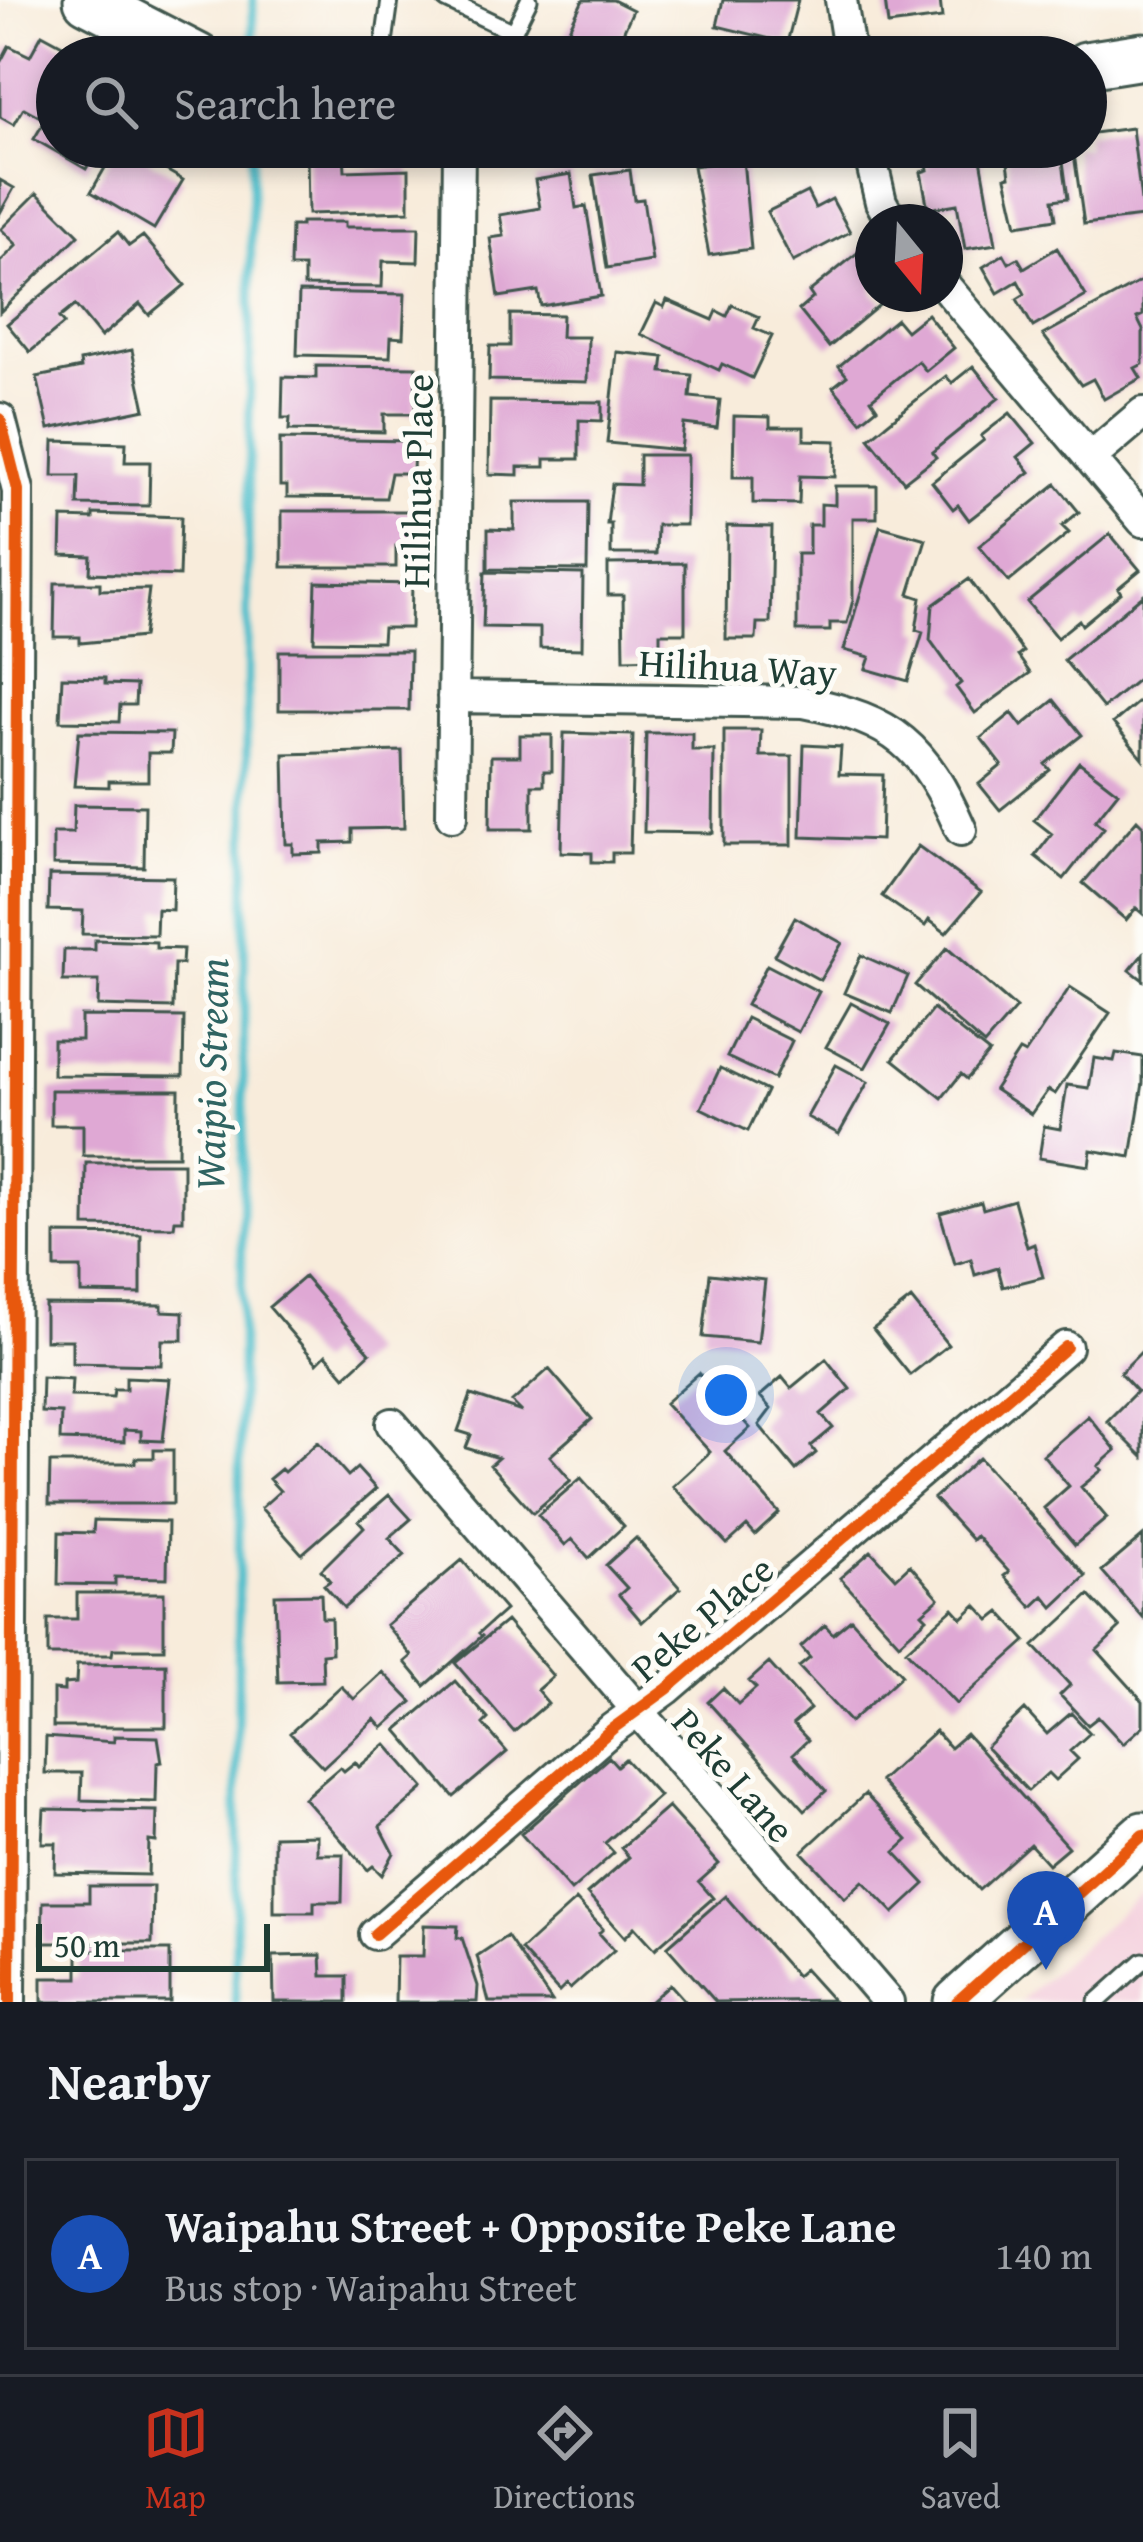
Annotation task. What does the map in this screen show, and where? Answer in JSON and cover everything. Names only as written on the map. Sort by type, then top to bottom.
[{"type":"street","points":[[87,0],[157,36]]},
{"type":"street","points":[[841,0],[847,36]]},
{"type":"street","points":[[1107,62],[1143,56]]},
{"type":"street","name":"Hilihua Place","points":[[452,816],[459,168]]},
{"type":"street","points":[[873,168],[882,204]]},
{"type":"street","points":[[963,307],[1143,521]]},
{"type":"street","points":[[1090,458],[1143,413]]},
{"type":"street","points":[[0,419],[18,490],[6,1846],[10,2002]]},
{"type":"street","name":"Hilihua Way","points":[[453,697],[805,703],[854,712],[895,733],[927,764],[961,830]]},
{"type":"street","name":"Peke Place","points":[[375,1934],[1066,1347]]},
{"type":"street","name":"Peke Lane","points":[[392,1424],[888,2002]]},
{"type":"street","points":[[957,2002],[1143,1835]]},
{"type":"lane","points":[[385,36],[389,0]]},
{"type":"lane","points":[[446,0],[513,32],[529,0]]},
{"type":"lane","points":[[1097,2002],[1143,1961]]},
{"type":"shaded area","points":[[1143,1892],[1143,2002],[1019,2002]]},
{"type":"building","points":[[583,0],[613,0],[633,10],[621,36],[565,36]]},
{"type":"building","points":[[723,0],[798,0],[789,36],[758,36],[717,26]]},
{"type":"building","points":[[885,0],[940,0],[942,18],[888,25]]},
{"type":"building","points":[[36,45],[36,115],[24,108],[14,125],[0,117],[0,63],[9,46],[30,56]]},
{"type":"building","points":[[1132,128],[1143,217],[1084,224],[1076,168],[1107,168],[1107,131]]},
{"type":"building","points":[[105,168],[163,168],[183,180],[154,229],[91,192]]},
{"type":"building","points":[[307,168],[409,169],[409,211],[308,214]]},
{"type":"building","points":[[693,168],[744,168],[751,249],[709,255]]},
{"type":"building","points":[[983,168],[996,244],[965,249],[963,204],[927,204],[921,172]]},
{"type":"building","points":[[1009,168],[1064,168],[1068,198],[1053,200],[1056,219],[1017,225],[1006,177]]},
{"type":"building","points":[[630,170],[634,200],[643,199],[652,261],[607,268],[593,175]]},
{"type":"building","points":[[571,174],[576,208],[586,206],[601,296],[541,306],[538,291],[499,297],[490,238],[504,236],[500,215],[540,208],[535,180]]},
{"type":"building","points":[[0,180],[14,188],[0,213]]},
{"type":"building","points":[[807,192],[815,208],[832,199],[850,232],[793,262],[767,212]]},
{"type":"building","points":[[37,193],[79,235],[0,312],[0,262],[17,245],[1,229]]},
{"type":"building","points":[[301,222],[419,227],[418,262],[383,261],[382,287],[304,286],[304,267],[290,267],[291,226],[301,226]]},
{"type":"building","points":[[118,232],[129,246],[143,236],[185,285],[149,315],[140,304],[101,337],[75,305],[59,318],[64,324],[30,352],[7,324]]},
{"type":"building","points":[[1057,248],[1086,296],[1033,327],[1017,299],[1025,294],[1018,281],[998,293],[983,267],[1004,254],[1009,263],[1018,258],[1024,268]]},
{"type":"building","points":[[855,255],[855,312],[871,312],[829,347],[799,310],[813,298],[809,292]]},
{"type":"building","points":[[1143,280],[1143,315],[1137,318],[1143,330],[1143,364],[1135,368],[1141,378],[1104,399],[1093,379],[1081,385],[1043,335]]},
{"type":"building","points":[[299,292],[405,294],[403,338],[391,337],[390,357],[297,355]]},
{"type":"building","points":[[667,300],[713,320],[717,311],[727,316],[732,305],[759,317],[754,328],[772,336],[752,378],[722,364],[719,370],[641,334],[656,303],[664,307]]},
{"type":"building","points":[[510,314],[562,315],[561,337],[588,337],[587,382],[489,380],[490,346],[510,346]]},
{"type":"building","points":[[927,314],[954,348],[926,371],[918,361],[871,399],[877,408],[861,421],[833,387],[847,376],[839,366],[896,319],[906,331]]},
{"type":"building","points":[[132,350],[145,409],[49,429],[37,377],[81,368],[80,361]]},
{"type":"building","points":[[617,352],[664,357],[662,372],[692,375],[690,397],[720,400],[717,428],[684,424],[681,450],[607,443]]},
{"type":"building","points":[[316,366],[416,367],[415,414],[384,414],[384,432],[289,430],[290,418],[282,418],[283,377],[316,378]]},
{"type":"building","points":[[973,366],[999,398],[932,452],[936,457],[904,482],[869,438],[946,376],[952,383]]},
{"type":"building","points":[[490,401],[602,402],[602,421],[579,420],[579,459],[545,459],[545,467],[518,467],[518,475],[489,474]]},
{"type":"building","points":[[1010,413],[1035,443],[1018,457],[1030,472],[969,520],[958,505],[953,509],[932,482]]},
{"type":"building","points":[[734,416],[770,417],[770,427],[804,427],[804,440],[836,441],[835,477],[800,476],[799,504],[753,503],[753,477],[733,477]]},
{"type":"building","points":[[280,439],[414,441],[413,473],[391,473],[386,498],[287,497],[287,486],[280,486]]},
{"type":"building","points":[[54,441],[126,443],[125,462],[150,462],[149,506],[78,505],[79,476],[53,476]]},
{"type":"building","points":[[639,455],[687,455],[686,525],[657,525],[656,554],[611,554],[611,524],[607,524],[612,484],[639,485]]},
{"type":"building","points":[[1056,484],[1079,512],[1062,526],[1069,533],[1009,582],[979,546]]},
{"type":"building","points":[[835,486],[877,486],[877,518],[853,518],[853,600],[847,623],[830,623],[830,631],[797,631],[797,554],[809,554],[809,525],[821,525],[821,504],[835,505]]},
{"type":"building","points":[[514,502],[588,502],[587,570],[488,569],[488,529],[514,530]]},
{"type":"building","points":[[282,511],[417,511],[417,546],[396,546],[396,567],[282,567]]},
{"type":"building","points":[[93,514],[181,517],[179,576],[90,573],[91,556],[61,555],[62,518],[93,519]]},
{"type":"building","points":[[727,526],[772,527],[770,623],[757,623],[756,639],[726,639]]},
{"type":"building","points":[[880,526],[926,539],[909,594],[921,598],[916,630],[923,632],[908,681],[866,669],[870,657],[844,650]]},
{"type":"building","points":[[1110,534],[1140,570],[1118,588],[1121,593],[1082,625],[1079,620],[1057,638],[1027,602]]},
{"type":"building","points":[[685,563],[685,633],[660,633],[660,658],[624,659],[623,595],[608,595],[608,564]]},
{"type":"building","points":[[485,572],[583,574],[582,649],[540,648],[540,628],[483,627]]},
{"type":"building","points":[[969,579],[1023,652],[1018,656],[1030,673],[975,713],[956,687],[961,683],[930,640],[933,605]]},
{"type":"building","points":[[316,582],[412,584],[411,628],[383,628],[382,642],[314,641]]},
{"type":"building","points":[[55,583],[100,583],[100,590],[149,589],[143,637],[80,643],[80,637],[54,637]]},
{"type":"building","points":[[1143,595],[1143,675],[1103,708],[1064,660]]},
{"type":"building","points":[[279,651],[410,651],[409,710],[279,710]]},
{"type":"building","points":[[62,677],[105,678],[105,684],[136,685],[135,705],[120,705],[119,722],[60,721]]},
{"type":"building","points":[[1143,698],[1143,759],[1113,723]]},
{"type":"building","points":[[1054,700],[1082,735],[1045,764],[1050,770],[1000,810],[979,784],[1002,765],[981,738],[1012,713],[1022,726]]},
{"type":"building","points":[[724,730],[761,730],[760,756],[792,756],[792,845],[724,845]]},
{"type":"building","points":[[79,732],[172,733],[171,753],[148,753],[148,781],[74,786]]},
{"type":"building","points":[[564,733],[633,735],[630,853],[612,853],[612,862],[592,862],[592,853],[561,852]]},
{"type":"building","points":[[646,733],[692,733],[692,750],[714,750],[713,833],[644,832]]},
{"type":"building","points":[[520,735],[552,735],[552,771],[544,771],[544,785],[532,785],[532,829],[490,829],[491,756],[520,756]]},
{"type":"building","points":[[804,745],[841,747],[839,774],[883,775],[881,840],[801,837]]},
{"type":"building","points":[[402,751],[404,828],[352,829],[352,842],[322,843],[322,853],[293,854],[293,844],[286,844],[284,754]]},
{"type":"building","points":[[1079,762],[1118,792],[1095,821],[1104,828],[1064,879],[1035,856],[1052,834],[1034,820]]},
{"type":"building","points":[[74,805],[145,806],[144,867],[53,865],[53,833],[73,833]]},
{"type":"building","points":[[1137,820],[1143,826],[1143,914],[1136,908],[1126,920],[1083,883]]},
{"type":"building","points":[[918,846],[981,892],[946,933],[929,920],[925,926],[882,896]]},
{"type":"building","points":[[49,875],[173,877],[172,910],[157,909],[156,935],[82,934],[83,911],[48,910]]},
{"type":"building","points":[[795,917],[842,943],[820,980],[774,955]]},
{"type":"building","points":[[95,940],[156,942],[156,948],[183,949],[182,964],[174,964],[173,1008],[98,1006],[99,981],[63,981],[64,950],[95,950]]},
{"type":"building","points":[[947,948],[1016,1008],[984,1045],[915,985]]},
{"type":"building","points":[[1143,954],[1143,980],[1130,970]]},
{"type":"building","points":[[861,955],[908,976],[892,1013],[844,993]]},
{"type":"building","points":[[767,965],[819,992],[798,1032],[746,1005]]},
{"type":"building","points":[[1070,987],[1110,1013],[1055,1094],[1048,1090],[1031,1114],[994,1089],[1019,1051],[1025,1054]]},
{"type":"building","points":[[851,1003],[890,1024],[865,1068],[826,1047]]},
{"type":"building","points":[[933,1009],[989,1053],[967,1079],[961,1074],[942,1098],[893,1059]]},
{"type":"building","points":[[81,1016],[184,1017],[183,1076],[53,1075],[53,1040],[81,1040]]},
{"type":"building","points":[[746,1018],[792,1041],[774,1079],[727,1057]]},
{"type":"building","points":[[1116,1053],[1143,1057],[1131,1157],[1091,1150],[1089,1166],[1039,1158],[1044,1126],[1060,1129],[1067,1085],[1089,1088],[1094,1058],[1114,1061]]},
{"type":"building","points":[[836,1065],[868,1082],[839,1134],[807,1117]]},
{"type":"building","points":[[720,1068],[767,1091],[748,1131],[701,1108]]},
{"type":"building","points":[[51,1090],[179,1090],[178,1156],[83,1156],[83,1125],[51,1125]]},
{"type":"building","points":[[86,1163],[183,1163],[183,1220],[175,1220],[174,1227],[85,1226]]},
{"type":"building","points":[[1014,1200],[1027,1247],[1034,1244],[1043,1277],[1003,1287],[998,1268],[975,1275],[971,1259],[955,1264],[940,1213],[981,1202],[983,1209]]},
{"type":"building","points":[[55,1234],[141,1235],[141,1294],[81,1293],[81,1268],[55,1268]]},
{"type":"building","points":[[710,1274],[765,1280],[758,1342],[703,1337]]},
{"type":"building","points":[[304,1277],[370,1353],[345,1376],[326,1354],[317,1363],[269,1307]]},
{"type":"building","points":[[911,1299],[948,1345],[910,1375],[873,1329]]},
{"type":"building","points":[[45,1304],[162,1305],[162,1311],[183,1312],[183,1340],[162,1340],[161,1365],[72,1363],[72,1340],[45,1340]]},
{"type":"building","points":[[1143,1350],[1143,1457],[1107,1421],[1137,1391],[1120,1373]]},
{"type":"building","points":[[826,1359],[850,1389],[821,1414],[833,1428],[811,1446],[816,1453],[796,1470],[759,1425],[771,1409],[760,1396],[782,1377],[791,1388]]},
{"type":"building","points":[[549,1369],[592,1419],[550,1456],[571,1480],[533,1513],[490,1465],[498,1458],[466,1448],[471,1435],[458,1431],[471,1395],[522,1412],[512,1402]]},
{"type":"building","points":[[699,1373],[750,1428],[725,1451],[779,1513],[755,1535],[747,1526],[727,1544],[673,1486],[710,1452],[665,1403]]},
{"type":"building","points":[[42,1377],[72,1379],[71,1396],[113,1397],[114,1389],[126,1389],[126,1377],[170,1379],[163,1441],[141,1440],[141,1431],[124,1430],[124,1442],[60,1440],[61,1413],[41,1412]]},
{"type":"building","points":[[1088,1416],[1116,1450],[1081,1487],[1107,1518],[1075,1545],[1044,1508],[1069,1486],[1043,1455]]},
{"type":"building","points":[[318,1442],[348,1476],[357,1468],[376,1489],[302,1554],[261,1508],[280,1491],[269,1479]]},
{"type":"building","points":[[154,1450],[173,1450],[173,1504],[49,1504],[50,1463],[135,1463],[135,1458],[154,1458]]},
{"type":"building","points":[[979,1458],[1086,1576],[1053,1607],[1044,1596],[1032,1607],[1004,1576],[1009,1572],[934,1498]]},
{"type":"building","points":[[581,1478],[624,1526],[589,1558],[572,1539],[565,1545],[538,1515]]},
{"type":"building","points":[[389,1495],[411,1519],[389,1538],[405,1555],[344,1608],[324,1585],[330,1581],[321,1570],[364,1527],[359,1521]]},
{"type":"building","points":[[94,1520],[168,1522],[167,1578],[115,1577],[115,1585],[58,1584],[59,1532],[93,1533]]},
{"type":"building","points":[[1143,1536],[1143,1618],[1102,1571]]},
{"type":"building","points":[[636,1538],[680,1588],[642,1622],[619,1595],[627,1588],[606,1565]]},
{"type":"building","points":[[871,1551],[896,1578],[910,1565],[939,1598],[922,1613],[927,1618],[899,1643],[840,1578]]},
{"type":"building","points":[[462,1560],[505,1610],[425,1686],[405,1662],[412,1656],[386,1625]]},
{"type":"building","points":[[77,1593],[164,1593],[164,1649],[48,1655],[48,1619],[77,1619]]},
{"type":"building","points":[[321,1594],[322,1618],[331,1618],[332,1653],[322,1654],[323,1681],[278,1682],[275,1595]]},
{"type":"building","points":[[1089,1595],[1120,1628],[1097,1650],[1143,1701],[1143,1726],[1123,1744],[1098,1717],[1088,1725],[1060,1695],[1070,1685],[1034,1646]]},
{"type":"building","points":[[976,1605],[990,1620],[1000,1612],[1026,1641],[956,1704],[906,1650],[953,1608],[962,1618]]},
{"type":"building","points":[[851,1619],[902,1675],[850,1722],[799,1667],[810,1658],[801,1647],[825,1625],[833,1634]]},
{"type":"building","points":[[506,1621],[553,1676],[537,1690],[548,1703],[514,1732],[455,1663]]},
{"type":"building","points":[[769,1663],[810,1709],[793,1724],[808,1740],[793,1754],[826,1791],[805,1810],[708,1702],[723,1688],[738,1704],[756,1688],[749,1681]]},
{"type":"building","points":[[166,1664],[166,1727],[53,1727],[53,1690],[64,1691],[64,1684],[76,1683],[77,1665]]},
{"type":"building","points":[[383,1672],[412,1702],[383,1728],[375,1719],[323,1767],[290,1733],[341,1686],[354,1699]]},
{"type":"building","points":[[455,1681],[488,1719],[483,1724],[507,1752],[454,1797],[397,1730]]},
{"type":"building","points":[[1025,1710],[1047,1734],[1071,1713],[1090,1733],[1070,1751],[1078,1759],[1055,1780],[1048,1773],[1028,1791],[986,1747]]},
{"type":"building","points":[[935,1731],[950,1748],[966,1734],[1068,1847],[1048,1864],[1030,1844],[979,1890],[880,1781]]},
{"type":"building","points":[[114,1736],[158,1737],[162,1762],[157,1763],[156,1802],[81,1800],[82,1773],[45,1773],[46,1737],[114,1742]]},
{"type":"building","points":[[386,1744],[424,1788],[380,1826],[394,1853],[382,1875],[373,1866],[368,1870],[304,1798],[340,1767],[344,1771],[355,1762],[359,1767]]},
{"type":"building","points":[[609,1757],[617,1766],[625,1759],[659,1796],[605,1843],[614,1853],[571,1891],[521,1834]]},
{"type":"building","points":[[865,1794],[908,1840],[895,1852],[925,1884],[894,1913],[863,1881],[845,1898],[802,1852]]},
{"type":"building","points":[[668,1807],[719,1864],[699,1882],[713,1898],[655,1949],[635,1927],[625,1937],[587,1894],[629,1857],[621,1848]]},
{"type":"building","points":[[44,1809],[157,1811],[156,1842],[149,1841],[148,1875],[55,1873],[56,1843],[42,1843]]},
{"type":"building","points":[[317,1835],[317,1854],[343,1854],[342,1902],[314,1902],[314,1912],[274,1912],[274,1836]]},
{"type":"building","points":[[89,1886],[153,1886],[152,1943],[42,1943],[43,1902],[89,1902]]},
{"type":"building","points":[[725,1896],[796,1976],[804,1969],[832,2000],[716,2002],[667,1947]]},
{"type":"building","points":[[576,1900],[603,1929],[599,1933],[614,1950],[570,1989],[566,1985],[559,1992],[521,1950]]},
{"type":"building","points":[[424,1925],[458,1926],[457,1938],[462,1938],[478,1986],[477,2002],[395,2002],[396,1956],[423,1956]]},
{"type":"building","points":[[507,1936],[552,2002],[489,2002],[477,1956]]},
{"type":"building","points":[[78,1950],[170,1950],[170,2002],[42,2002],[42,1978],[78,1978]]},
{"type":"building","points":[[321,1955],[322,1976],[347,1976],[347,2002],[274,2002],[273,1956]]},
{"type":"building","points":[[670,1984],[686,2002],[650,2002]]},
{"type":"waterway","name":"Waipio Stream","points":[[253,0],[253,36]]},
{"type":"waterway","name":"Waipio Stream","points":[[235,2002],[252,168]]},
{"type":"cycle path","points":[[0,419],[18,490],[10,2002]]},
{"type":"cycle path","points":[[375,1934],[1066,1347]]},
{"type":"cycle path","points":[[957,2002],[1143,1835]]},
{"type":"place","name":"Waipahu Street + Opposite Peke Lane","points":[[1046,1970]]}]
